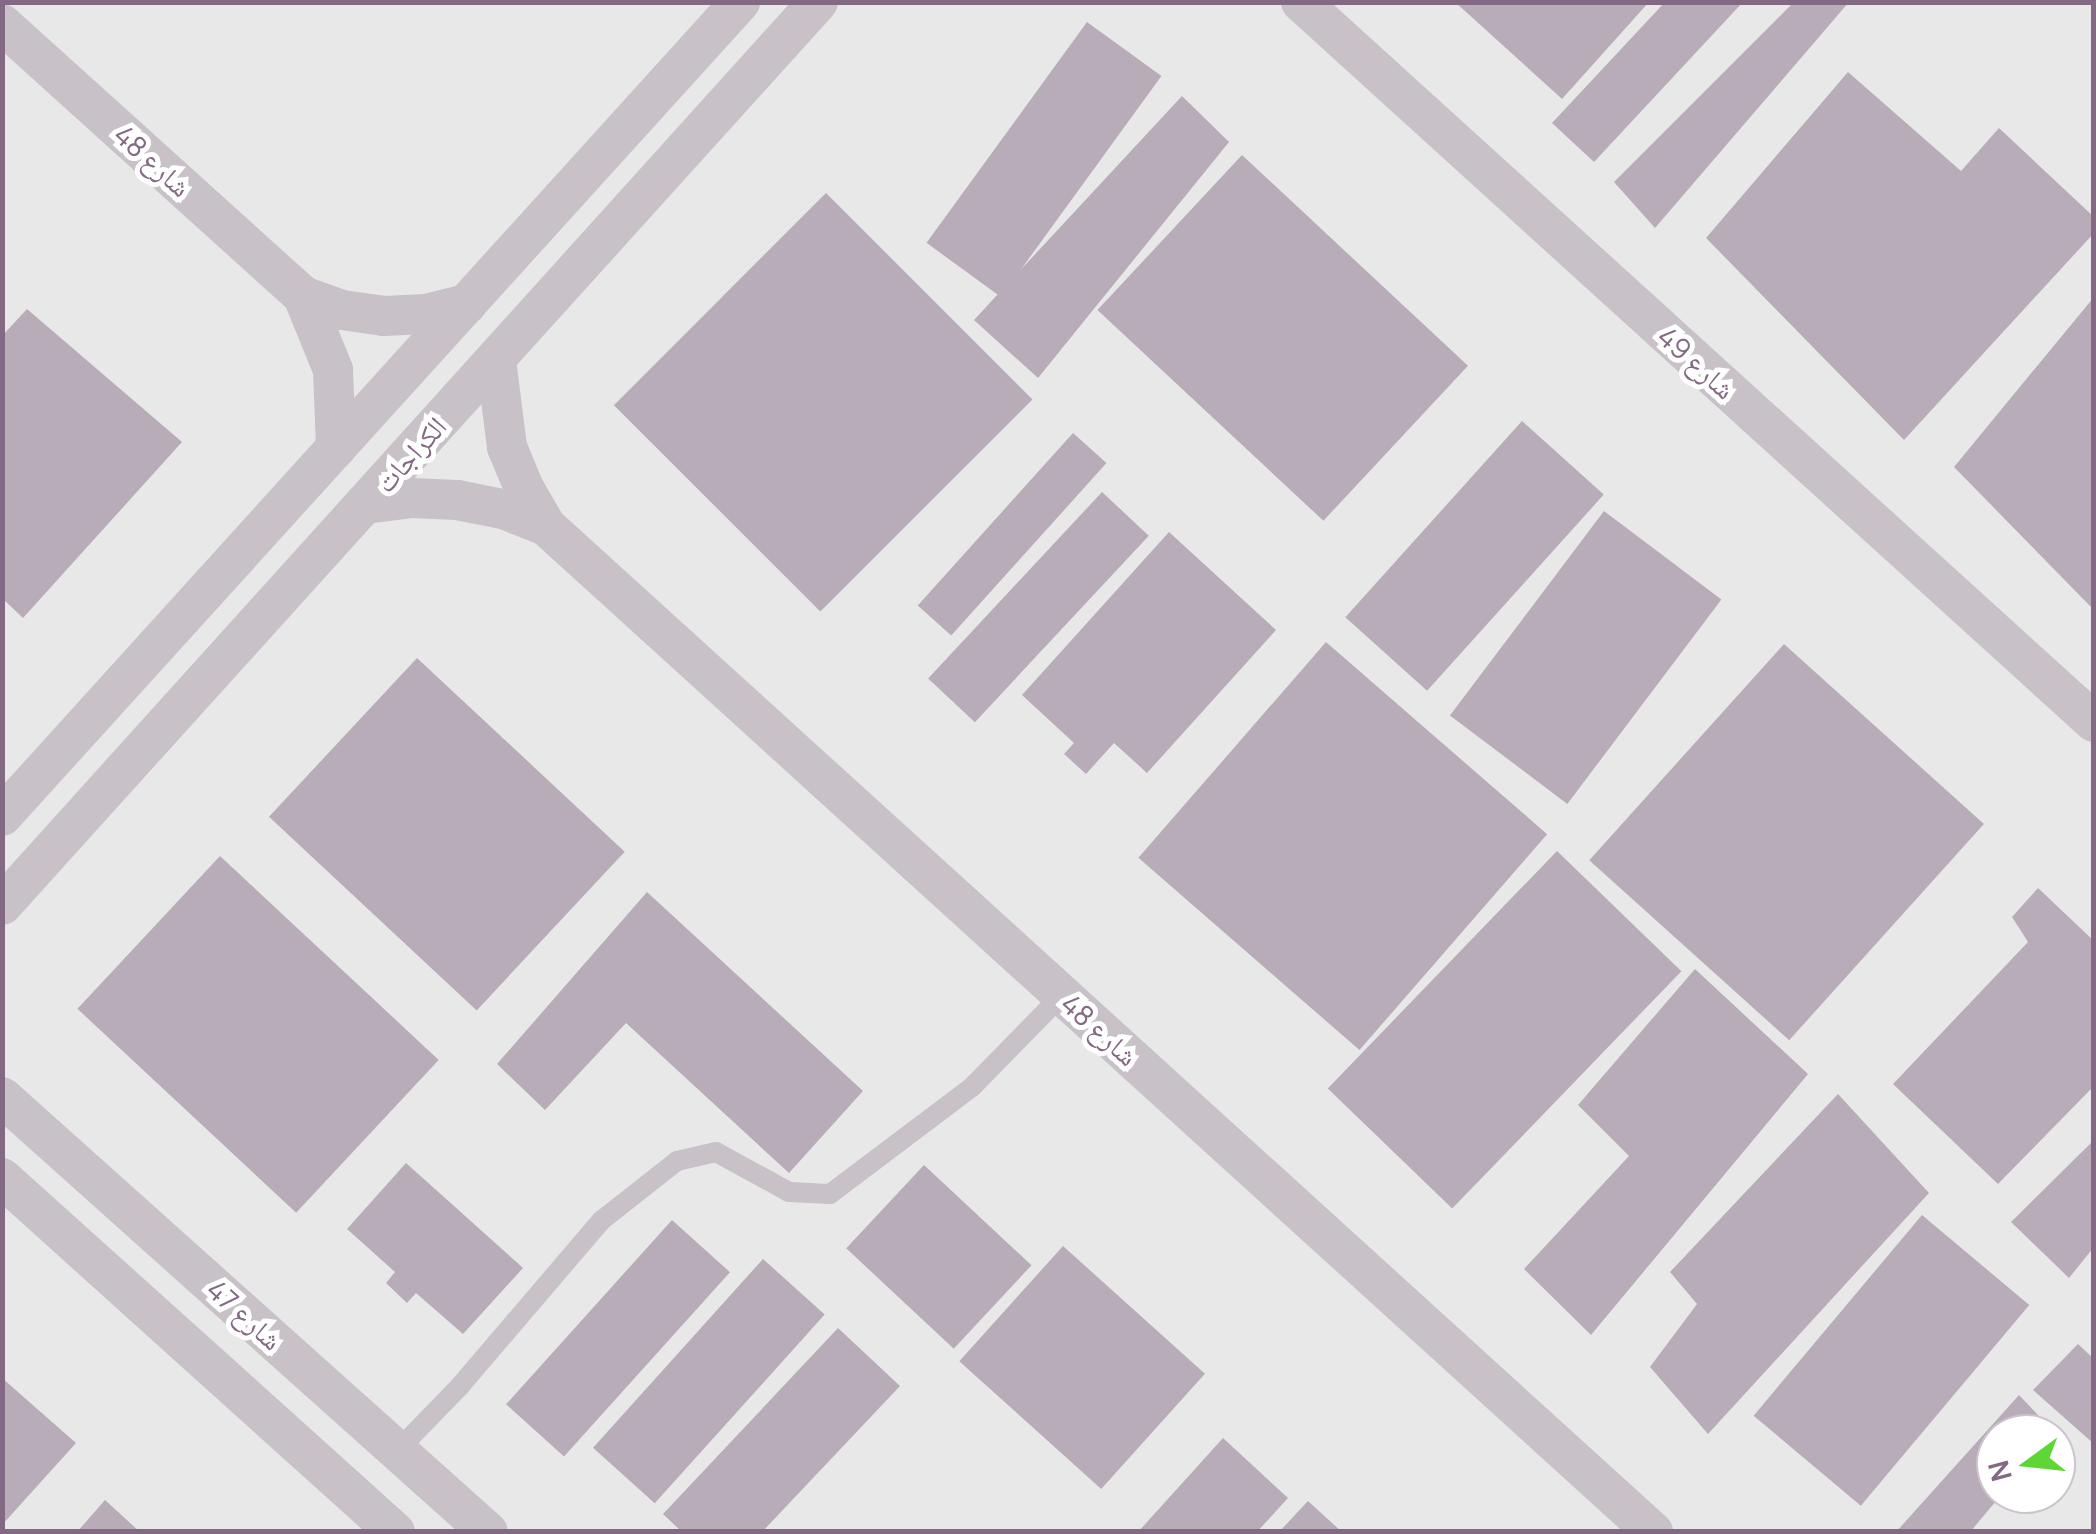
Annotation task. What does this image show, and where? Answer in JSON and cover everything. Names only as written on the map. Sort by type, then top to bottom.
[{"type":"street","points":[[2,816],[740,2]]},
{"type":"street","name":"الكراجات","points":[[2,905],[818,2]]},
{"type":"street","name":"شارع 49","points":[[1301,2],[2094,722]]},
{"type":"street","name":"شارع 48","points":[[2,24],[303,296],[342,310],[384,316],[426,314],[467,304]]},
{"type":"street","name":"شارع 48","points":[[303,296],[332,370],[336,448]]},
{"type":"street","name":"شارع 48","points":[[496,360],[507,447],[546,526],[1653,1532]]},
{"type":"street","name":"شارع 48","points":[[365,504],[411,498],[457,500],[503,509],[546,526]]},
{"type":"street","name":"شارع 47","points":[[2,1097],[488,1532]]},
{"type":"street","points":[[2,1178],[395,1532]]},
{"type":"lane","points":[[398,1450],[460,1386],[602,1220],[677,1161],[716,1152],[789,1192],[830,1194],[972,1087],[1062,994]]},
{"type":"shaded area","points":[[3,3],[2093,3],[2093,1531],[3,1532]]},
{"type":"building","points":[[1455,2],[1649,2],[1562,99]]},
{"type":"building","points":[[1665,2],[1743,2],[1594,162],[1552,123]]},
{"type":"building","points":[[1794,2],[1849,2],[1655,228],[1614,182]]},
{"type":"building","points":[[1087,22],[1161,76],[1001,297],[927,243]]},
{"type":"building","points":[[1848,72],[1961,171],[1999,128],[2094,217],[2094,233],[1904,440],[1706,238]]},
{"type":"building","points":[[1182,96],[1229,142],[1038,378],[974,320]]},
{"type":"building","points":[[1242,155],[1468,366],[1323,521],[1097,310]]},
{"type":"building","points":[[826,193],[1032,399],[820,612],[614,405]]},
{"type":"building","points":[[2094,297],[2094,610],[1954,467]]},
{"type":"building","points":[[27,309],[182,442],[23,618],[2,598],[2,336]]},
{"type":"building","points":[[1522,421],[1604,495],[1427,691],[1345,617]]},
{"type":"building","points":[[1073,433],[1106,463],[951,636],[918,605]]},
{"type":"building","points":[[1102,492],[1149,536],[975,722],[928,678]]},
{"type":"building","points":[[1604,511],[1721,599],[1567,804],[1450,715]]},
{"type":"building","points":[[1169,532],[1276,630],[1147,773],[1114,743],[1086,774],[1064,754],[1074,743],[1022,695]]},
{"type":"building","points":[[1326,642],[1547,834],[1359,1050],[1138,858]]},
{"type":"building","points":[[1784,644],[1984,824],[1789,1040],[1589,860]]},
{"type":"building","points":[[417,658],[625,852],[477,1010],[269,817]]},
{"type":"building","points":[[1557,851],[1681,971],[1452,1209],[1328,1088]]},
{"type":"building","points":[[220,856],[439,1060],[296,1213],[77,1009]]},
{"type":"building","points":[[2038,888],[2094,941],[2094,1086],[1998,1184],[1893,1084],[2028,942],[2012,917]]},
{"type":"building","points":[[647,892],[863,1091],[789,1173],[626,1023],[545,1110],[497,1064]]},
{"type":"building","points":[[1695,969],[1808,1074],[1591,1335],[1524,1269],[1629,1156],[1578,1105]]},
{"type":"building","points":[[1838,1094],[1929,1193],[1708,1434],[1650,1367],[1697,1304],[1670,1272]]},
{"type":"building","points":[[2094,1140],[2094,1247],[2069,1278],[2011,1222]]},
{"type":"building","points":[[406,1163],[523,1268],[463,1334],[416,1293],[407,1303],[386,1283],[395,1272],[347,1229]]},
{"type":"building","points":[[924,1165],[1032,1265],[954,1349],[846,1248]]},
{"type":"building","points":[[1922,1215],[2029,1305],[1861,1506],[1754,1416]]},
{"type":"building","points":[[672,1220],[730,1272],[564,1456],[506,1404]]},
{"type":"building","points":[[1063,1246],[1205,1374],[1101,1489],[959,1361]]},
{"type":"building","points":[[763,1259],[825,1315],[655,1503],[593,1448]]},
{"type":"building","points":[[838,1328],[900,1386],[762,1532],[682,1532],[663,1514]]},
{"type":"building","points":[[2078,1344],[2094,1359],[2094,1444],[2076,1428],[2076,1414],[2060,1414],[2033,1390]]},
{"type":"building","points":[[2,1378],[76,1443],[2,1525]]},
{"type":"building","points":[[2019,1395],[2037,1414],[2002,1414]]},
{"type":"building","points":[[1223,1438],[1288,1498],[1257,1532],[1138,1532]]},
{"type":"building","points":[[1976,1443],[1976,1514],[1985,1514],[1970,1532],[1896,1532]]},
{"type":"building","points":[[105,1500],[140,1532],[77,1532]]},
{"type":"building","points":[[1308,1501],[1342,1532],[1279,1532]]}]
